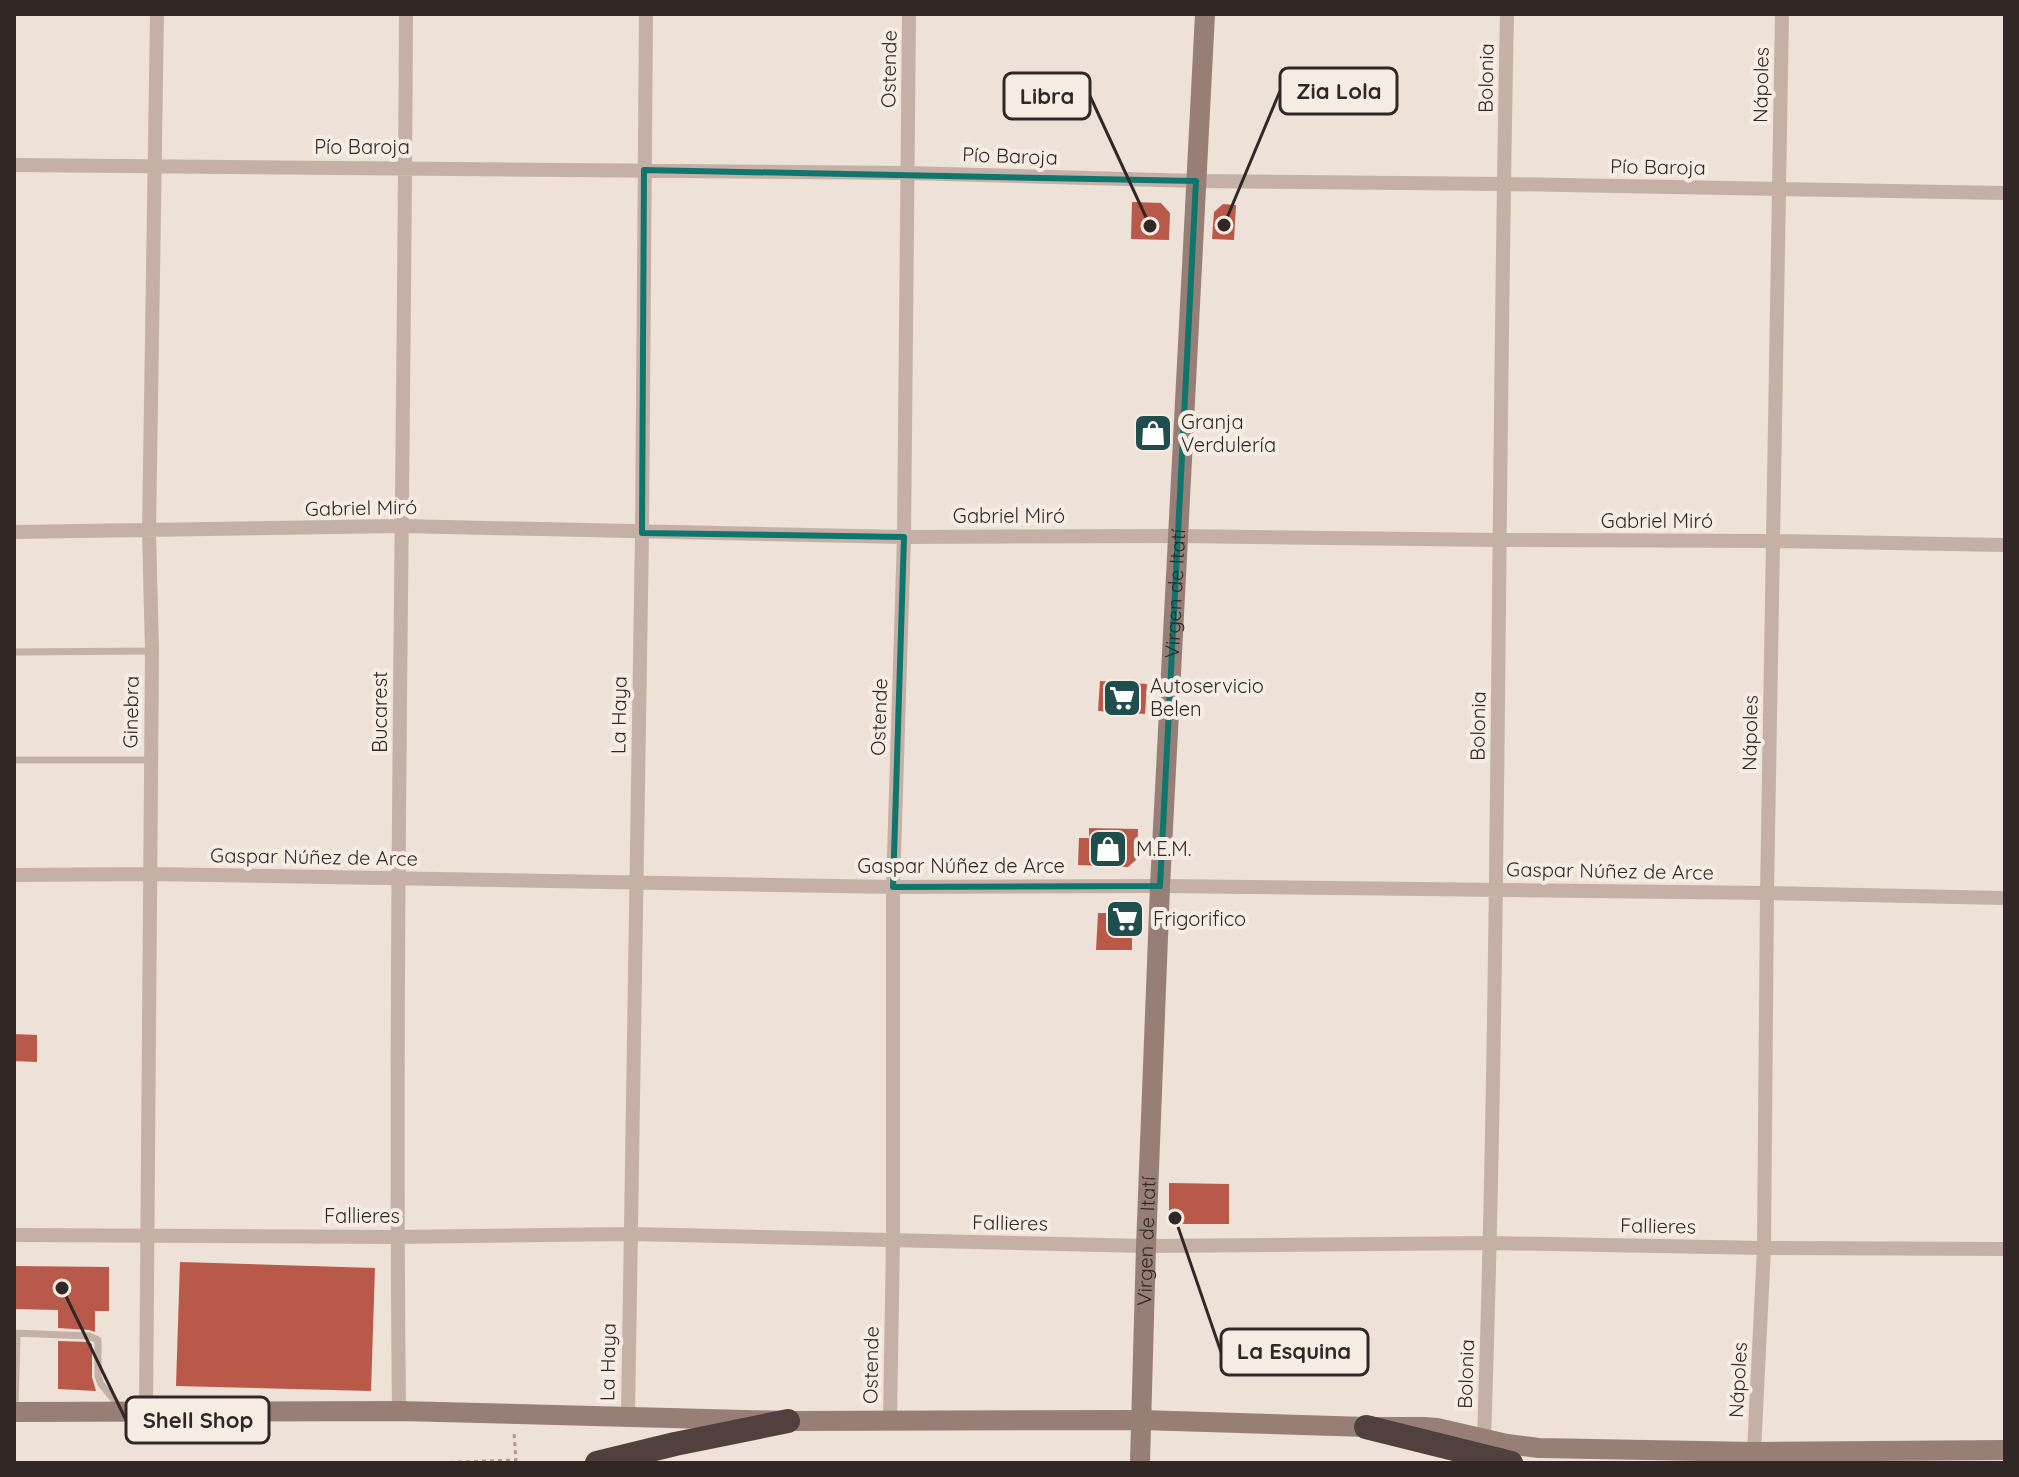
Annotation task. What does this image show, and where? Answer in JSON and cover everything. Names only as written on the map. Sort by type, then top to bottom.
[{"type":"highway","points":[[597,1463],[788,1421]]},
{"type":"highway","points":[[1366,1427],[1511,1463]]},
{"type":"street","name":"Ginebra","points":[[146,1411],[152,651],[149,531],[157,14]]},
{"type":"street","name":"Bucarest","points":[[399,1411],[398,879],[406,14]]},
{"type":"street","name":"La Haya","points":[[628,1416],[642,533],[646,14]]},
{"type":"street","name":"Ostende","points":[[890,1420],[893,887],[904,537],[909,14]]},
{"type":"street","name":"Virgen de Itatí","points":[[1140,1463],[1160,886],[1205,14]]},
{"type":"street","name":"Bolonia","points":[[1484,1439],[1496,890],[1507,14]]},
{"type":"street","name":"Nápoles","points":[[1754,1452],[1764,1248],[1782,14]]},
{"type":"street","name":"Pío Baroja","points":[[14,165],[908,173],[1196,181],[2005,193]]},
{"type":"street","name":"Gabriel Miró","points":[[14,532],[401,526],[904,537],[1178,536],[2005,545]]},
{"type":"street","name":"Gaspar Núñez de Arce","points":[[14,875],[151,874],[893,887],[1160,886],[2005,898]]},
{"type":"street","name":"Fallieres","points":[[14,1235],[397,1237],[630,1234],[1146,1246],[1490,1243],[2005,1249]]},
{"type":"street","points":[[14,1412],[399,1411],[788,1421],[1141,1420],[1437,1428],[1539,1448],[1754,1452],[2005,1450]]},
{"type":"lane","points":[[14,652],[152,651]]},
{"type":"lane","points":[[14,760],[150,760]]},
{"type":"lane","points":[[14,1412],[16,1333],[89,1336],[98,1340],[98,1376],[124,1412]]},
{"type":"path","points":[[434,1463],[516,1460],[514,1415]]},
{"type":"highlighted area","points":[[644,170],[1196,181],[1160,886],[893,887],[904,537],[642,533]]},
{"type":"building","points":[[1132,202],[1161,203],[1170,213],[1169,240],[1131,239]]},
{"type":"building","points":[[1223,204],[1236,205],[1234,240],[1212,239],[1214,212]]},
{"type":"building","name":"Autoservicio Belen","points":[[1100,681],[1147,684],[1145,714],[1098,711]]},
{"type":"building","name":"M.E.M.","points":[[1089,828],[1138,829],[1137,859],[1128,867],[1078,865],[1079,838],[1089,838]]},
{"type":"building","points":[[1098,913],[1122,913],[1132,922],[1132,950],[1096,950]]},
{"type":"building","points":[[14,1034],[37,1035],[37,1062],[14,1061]]},
{"type":"building","points":[[1169,1183],[1229,1184],[1229,1224],[1178,1224],[1169,1218]]},
{"type":"building","points":[[180,1262],[375,1268],[371,1391],[176,1386]]},
{"type":"building","points":[[14,1266],[109,1267],[109,1311],[95,1311],[95,1332],[58,1328],[58,1310],[14,1309]]},
{"type":"building","points":[[58,1341],[92,1344],[92,1377],[96,1391],[58,1389]]},
{"type":"place","name":"Zia Lola","points":[[1224,225]]},
{"type":"place","name":"Libra","points":[[1150,226]]},
{"type":"place","name":"Granja Verdulería","points":[[1153,433]]},
{"type":"place","name":"Autoservicio Belen","points":[[1122,698]]},
{"type":"place","name":"M.E.M.","points":[[1108,849]]},
{"type":"place","name":"Frigorifico","points":[[1125,919]]},
{"type":"place","name":"La Esquina","points":[[1175,1218]]},
{"type":"place","name":"Shell Shop","points":[[62,1288]]}]
